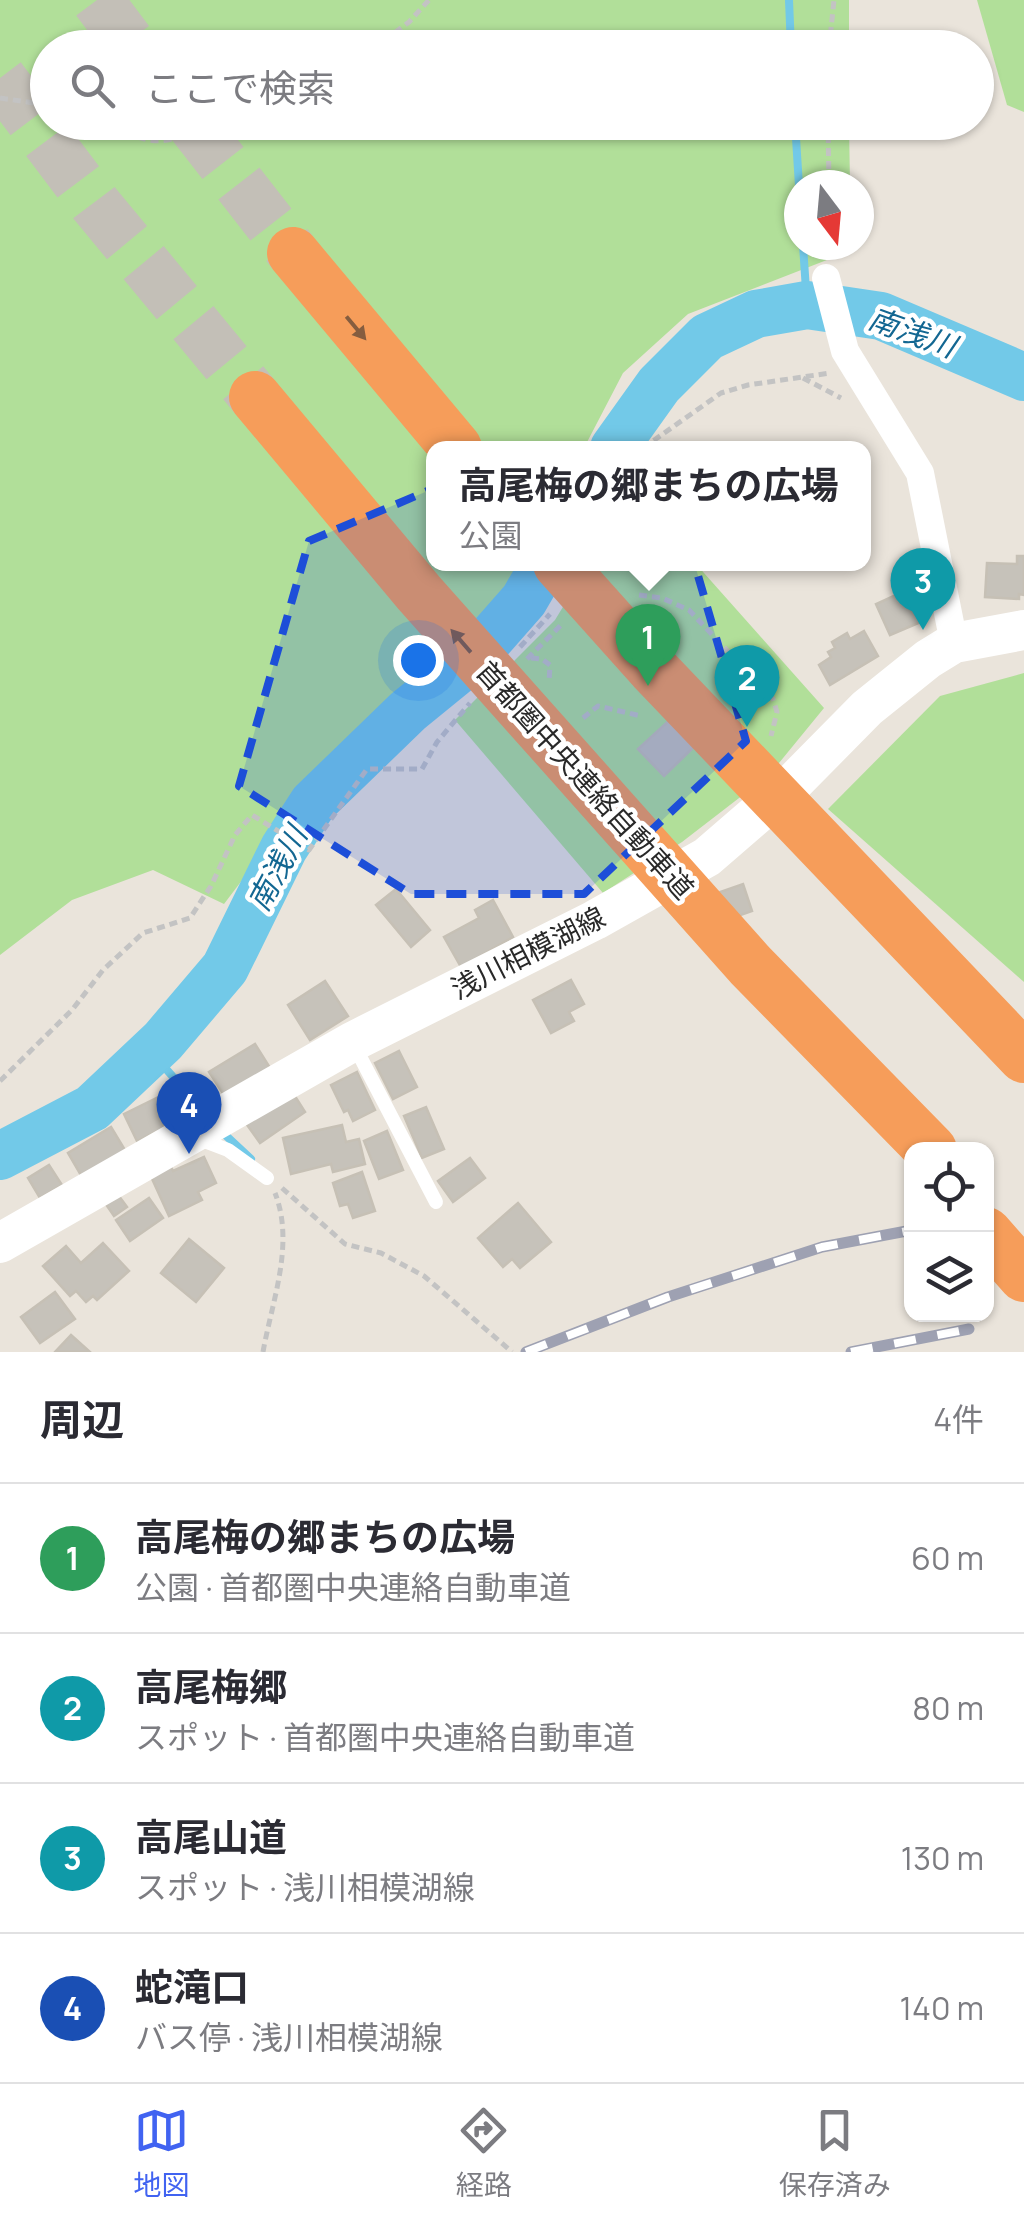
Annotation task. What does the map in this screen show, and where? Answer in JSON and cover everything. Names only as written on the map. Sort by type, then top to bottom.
[{"type":"highway","points":[[294,254],[450,441]]},
{"type":"highway","name":"首都圏中央連絡自動車道","points":[[254,397],[420,593],[750,965],[923,1142]]},
{"type":"highway","points":[[564,571],[1024,1057]]},
{"type":"highway","points":[[824,844],[1024,1021]]},
{"type":"highway","points":[[750,965],[906,1142]]},
{"type":"highway","points":[[994,1214],[1024,1245]]},
{"type":"highway","points":[[994,1242],[1024,1276]]},
{"type":"main road","name":"浅川相模湖線","points":[[0,1244],[352,1042],[595,920],[707,856],[781,794],[894,684],[954,643],[1024,630]]},
{"type":"street","points":[[826,278],[840,336],[864,384],[920,473],[954,643]]},
{"type":"lane","points":[[352,1042],[436,1202]]},
{"type":"lane","points":[[189,1136],[228,1150],[266,1178]]},
{"type":"path","points":[[398,30],[429,0]]},
{"type":"path","points":[[831,30],[834,0]]},
{"type":"path","points":[[0,98],[30,102]]},
{"type":"path","points":[[828,140],[828,170]]},
{"type":"path","points":[[653,441],[721,393],[827,372],[845,375]]},
{"type":"path","points":[[0,1081],[72,1010],[103,970],[143,933],[190,918],[211,886],[235,834],[252,815],[310,850],[367,768],[422,769],[450,726]]},
{"type":"path","points":[[263,1352],[281,1272],[281,1214],[266,1178]]},
{"type":"path","points":[[266,1178],[290,1194],[344,1244],[381,1253],[424,1276],[512,1352]]},
{"type":"highlighted area","points":[[513,455],[672,486],[746,741],[584,894],[411,894],[239,786],[309,541]]},
{"type":"green space","points":[[0,0],[849,0],[849,30],[30,30],[30,140],[849,140],[850,170],[784,170],[784,260],[827,260],[688,314],[623,373],[588,441],[426,441],[426,571],[516,571],[485,625],[357,728],[224,904],[153,870],[72,900],[0,955]]},
{"type":"green space","points":[[977,0],[1024,0],[1024,112],[1007,105],[994,60],[994,30],[986,30]]},
{"type":"green space","points":[[585,571],[702,571],[824,708],[770,774],[682,842],[603,893],[455,720],[555,620]]},
{"type":"green space","points":[[1024,673],[1024,982],[828,809],[940,696]]},
{"type":"building","points":[[1017,556],[1024,556],[1024,595],[1019,594],[1019,599],[985,597],[987,563],[1017,564]]},
{"type":"building","points":[[909,589],[923,621],[890,635],[876,604]]},
{"type":"building","points":[[864,631],[878,656],[830,685],[819,665],[831,657],[828,652],[835,648],[832,642],[847,633],[850,639]]},
{"type":"building","points":[[673,717],[698,743],[664,776],[638,749]]},
{"type":"building","points":[[743,884],[752,911],[712,925],[703,898]]},
{"type":"building","points":[[396,889],[430,930],[411,947],[376,905]]},
{"type":"building","points":[[493,900],[513,937],[461,967],[444,937],[479,918],[475,910]]},
{"type":"building","points":[[571,980],[584,1004],[569,1012],[574,1021],[551,1033],[533,1000]]},
{"type":"building","points":[[325,981],[348,1016],[310,1040],[288,1005]]},
{"type":"building","points":[[255,1044],[272,1071],[226,1098],[209,1072]]},
{"type":"building","points":[[399,1051],[417,1087],[393,1099],[375,1063]]},
{"type":"building","points":[[357,1072],[375,1110],[353,1121],[331,1085]]},
{"type":"building","points":[[173,1090],[186,1117],[137,1141],[124,1114]]},
{"type":"building","points":[[291,1090],[305,1112],[260,1143],[245,1122]]},
{"type":"building","points":[[426,1107],[444,1149],[422,1158],[404,1116]]},
{"type":"building","points":[[342,1125],[346,1142],[359,1139],[365,1164],[333,1172],[331,1164],[291,1174],[283,1138]]},
{"type":"building","points":[[111,1127],[125,1150],[82,1177],[68,1153]]},
{"type":"building","points":[[387,1131],[403,1170],[379,1179],[364,1141]]},
{"type":"building","points":[[204,1157],[216,1183],[198,1192],[202,1200],[169,1216],[149,1172],[169,1163],[173,1171]]},
{"type":"building","points":[[470,1158],[485,1178],[453,1202],[438,1181]]},
{"type":"building","points":[[49,1165],[62,1185],[40,1198],[28,1178]]},
{"type":"building","points":[[362,1172],[375,1211],[353,1218],[348,1204],[340,1206],[333,1183]]},
{"type":"building","points":[[113,1188],[127,1207],[114,1216],[101,1197]]},
{"type":"building","points":[[149,1198],[163,1218],[130,1241],[116,1220]]},
{"type":"building","points":[[518,1203],[551,1242],[520,1268],[512,1259],[503,1267],[478,1238]]},
{"type":"building","points":[[189,1239],[224,1268],[196,1302],[161,1273]]},
{"type":"building","points":[[103,1243],[129,1271],[97,1300],[93,1296],[86,1302],[76,1291],[70,1296],[43,1266],[66,1246],[81,1263]]},
{"type":"building","points":[[55,1292],[75,1319],[40,1343],[21,1317]]},
{"type":"building","points":[[71,1335],[90,1352],[55,1352]]},
{"type":"waterway","points":[[789,0],[790,30]]},
{"type":"waterway","points":[[796,140],[798,170]]},
{"type":"waterway","points":[[804,260],[807,305]]},
{"type":"waterway","name":"南浅川","points":[[619,441],[659,385],[707,337],[756,314],[807,305],[881,316],[1024,377]]},
{"type":"waterway","name":"南浅川","points":[[0,1156],[92,1108],[163,1041],[225,968],[284,848],[313,803],[408,711],[473,658],[524,600],[541,571]]},
{"type":"waterway","points":[[151,1052],[205,1113]]},
{"type":"waterway","points":[[221,1131],[251,1159]]},
{"type":"tunnel","points":[[97,0],[120,30]]},
{"type":"tunnel","points":[[0,78],[30,118]]},
{"type":"tunnel","points":[[47,140],[255,397]]},
{"type":"tunnel","points":[[205,140],[293,253]]},
{"type":"railway","points":[[526,1352],[668,1297],[822,1247],[904,1232]]},
{"type":"railway","points":[[851,1352],[969,1329]]},
{"type":"place","name":"高尾山道","points":[[923,630]]},
{"type":"place","name":"高尾梅の郷まちの広場","points":[[648,686]]},
{"type":"place","name":"高尾梅郷","points":[[747,727]]},
{"type":"place","name":"蛇滝口","points":[[189,1154]]}]
